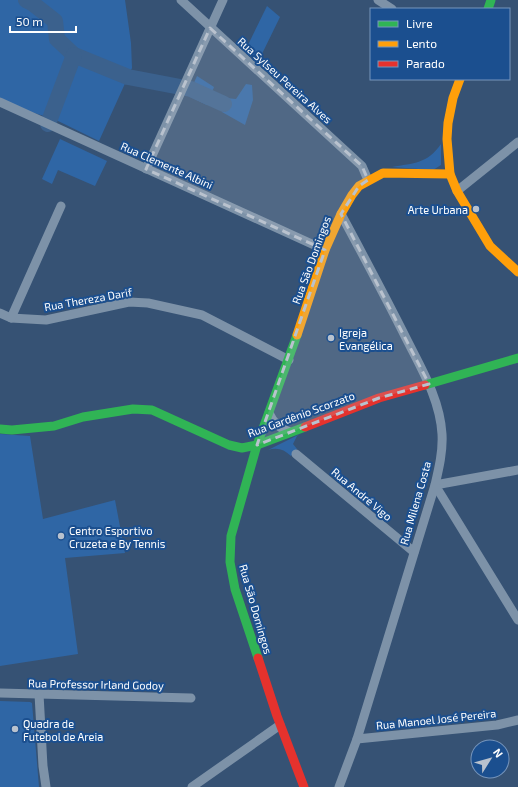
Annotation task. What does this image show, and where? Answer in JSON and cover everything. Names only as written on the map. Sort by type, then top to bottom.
[{"type":"street","name":"Rua Sylseu Pereira Alves","points":[[180,0],[362,166],[368,180]]},
{"type":"street","points":[[146,169],[223,0]]},
{"type":"street","points":[[378,0],[390,8]]},
{"type":"street","points":[[460,80],[453,98],[448,123],[447,139],[450,174],[456,191],[490,246],[518,272]]},
{"type":"street","name":"Rua Clemente Albini","points":[[0,102],[325,250]]},
{"type":"street","points":[[456,191],[518,142]]},
{"type":"street","name":"Rua São Domingos","points":[[304,787],[280,725],[236,589],[230,562],[231,536],[257,445],[289,360],[325,250],[341,214],[359,186],[383,173],[450,174]]},
{"type":"street","points":[[11,318],[61,206]]},
{"type":"street","name":"Rua Milena Costa","points":[[339,787],[357,740],[436,485],[442,451],[442,433],[438,412],[429,384],[341,214]]},
{"type":"street","name":"Rua Thereza Darif","points":[[0,313],[11,318],[46,320],[129,302],[148,303],[202,315],[289,360]]},
{"type":"street","name":"Rua Gardênio Scorzato","points":[[0,429],[12,430],[54,426],[83,417],[133,409],[152,410],[229,445],[242,448],[257,445],[379,398],[518,358]]},
{"type":"street","points":[[269,412],[272,419],[278,426],[290,432]]},
{"type":"street","name":"Rua André Vigo","points":[[296,454],[414,552]]},
{"type":"street","points":[[518,470],[436,485],[518,620]]},
{"type":"street","name":"Rua Professor Irland Godoy","points":[[0,693],[191,698]]},
{"type":"street","points":[[39,694],[43,766],[46,787]]},
{"type":"street","name":"Rua Manoel José Pereira","points":[[357,740],[497,725],[518,720]]},
{"type":"street","points":[[192,787],[280,725]]},
{"type":"highlighted area","points":[[210,28],[362,166],[368,180],[359,186],[341,214],[429,384],[379,398],[257,445],[325,250],[146,169]]},
{"type":"shaded area","points":[[0,0],[125,0],[131,43],[132,68],[99,141],[56,120],[19,108],[0,99]]},
{"type":"shaded area","points":[[267,6],[280,17],[259,60],[246,49]]},
{"type":"shaded area","points":[[197,76],[214,87],[207,105],[188,96]]},
{"type":"shaded area","points":[[246,84],[252,85],[253,100],[245,125],[222,112],[226,98],[236,99]]},
{"type":"shaded area","points":[[60,139],[107,161],[95,186],[58,170],[52,184],[42,179]]},
{"type":"shaded area","points":[[441,144],[441,165],[433,170],[392,167],[420,162],[436,151]]},
{"type":"shaded area","name":"Centro Esportivo Cruzeta e By Tennis","points":[[0,434],[30,436],[43,519],[115,500],[125,553],[65,558],[78,654],[0,666]]},
{"type":"shaded area","points":[[300,434],[297,436],[293,444],[297,449],[291,456],[280,449],[268,450]]},
{"type":"shaded area","points":[[0,701],[32,703],[39,787],[0,787]]},
{"type":"waterway","points":[[26,0],[55,21],[57,39],[74,55],[128,77],[191,89],[224,104]]},
{"type":"waterway","points":[[48,124],[74,55]]},
{"type":"traffic: fast","points":[[488,8],[491,0]]},
{"type":"traffic: fast","points":[[258,658],[235,589],[230,562],[231,536],[257,445],[297,335]]},
{"type":"traffic: fast","points":[[425,385],[518,358]]},
{"type":"traffic: fast","points":[[0,429],[12,430],[54,426],[83,417],[133,409],[152,410],[229,445],[242,448],[257,445],[305,427]]},
{"type":"traffic: slow","points":[[460,80],[453,98],[448,123],[447,139],[450,174],[457,191],[490,246],[518,272]]},
{"type":"traffic: slow","points":[[297,335],[325,250],[341,214],[359,186],[383,173],[450,174]]},
{"type":"traffic: jam","points":[[305,427],[379,398],[425,385]]},
{"type":"traffic: jam","points":[[258,658],[277,716],[304,787]]},
{"type":"place","name":"Arte Urbana","points":[[476,209]]},
{"type":"place","name":"Igreja Evangélica","points":[[331,338]]},
{"type":"place","name":"Centro Esportivo Cruzeta e By Tennis","points":[[61,536]]},
{"type":"place","name":"Quadra de Futebol de Areia","points":[[15,729]]}]
